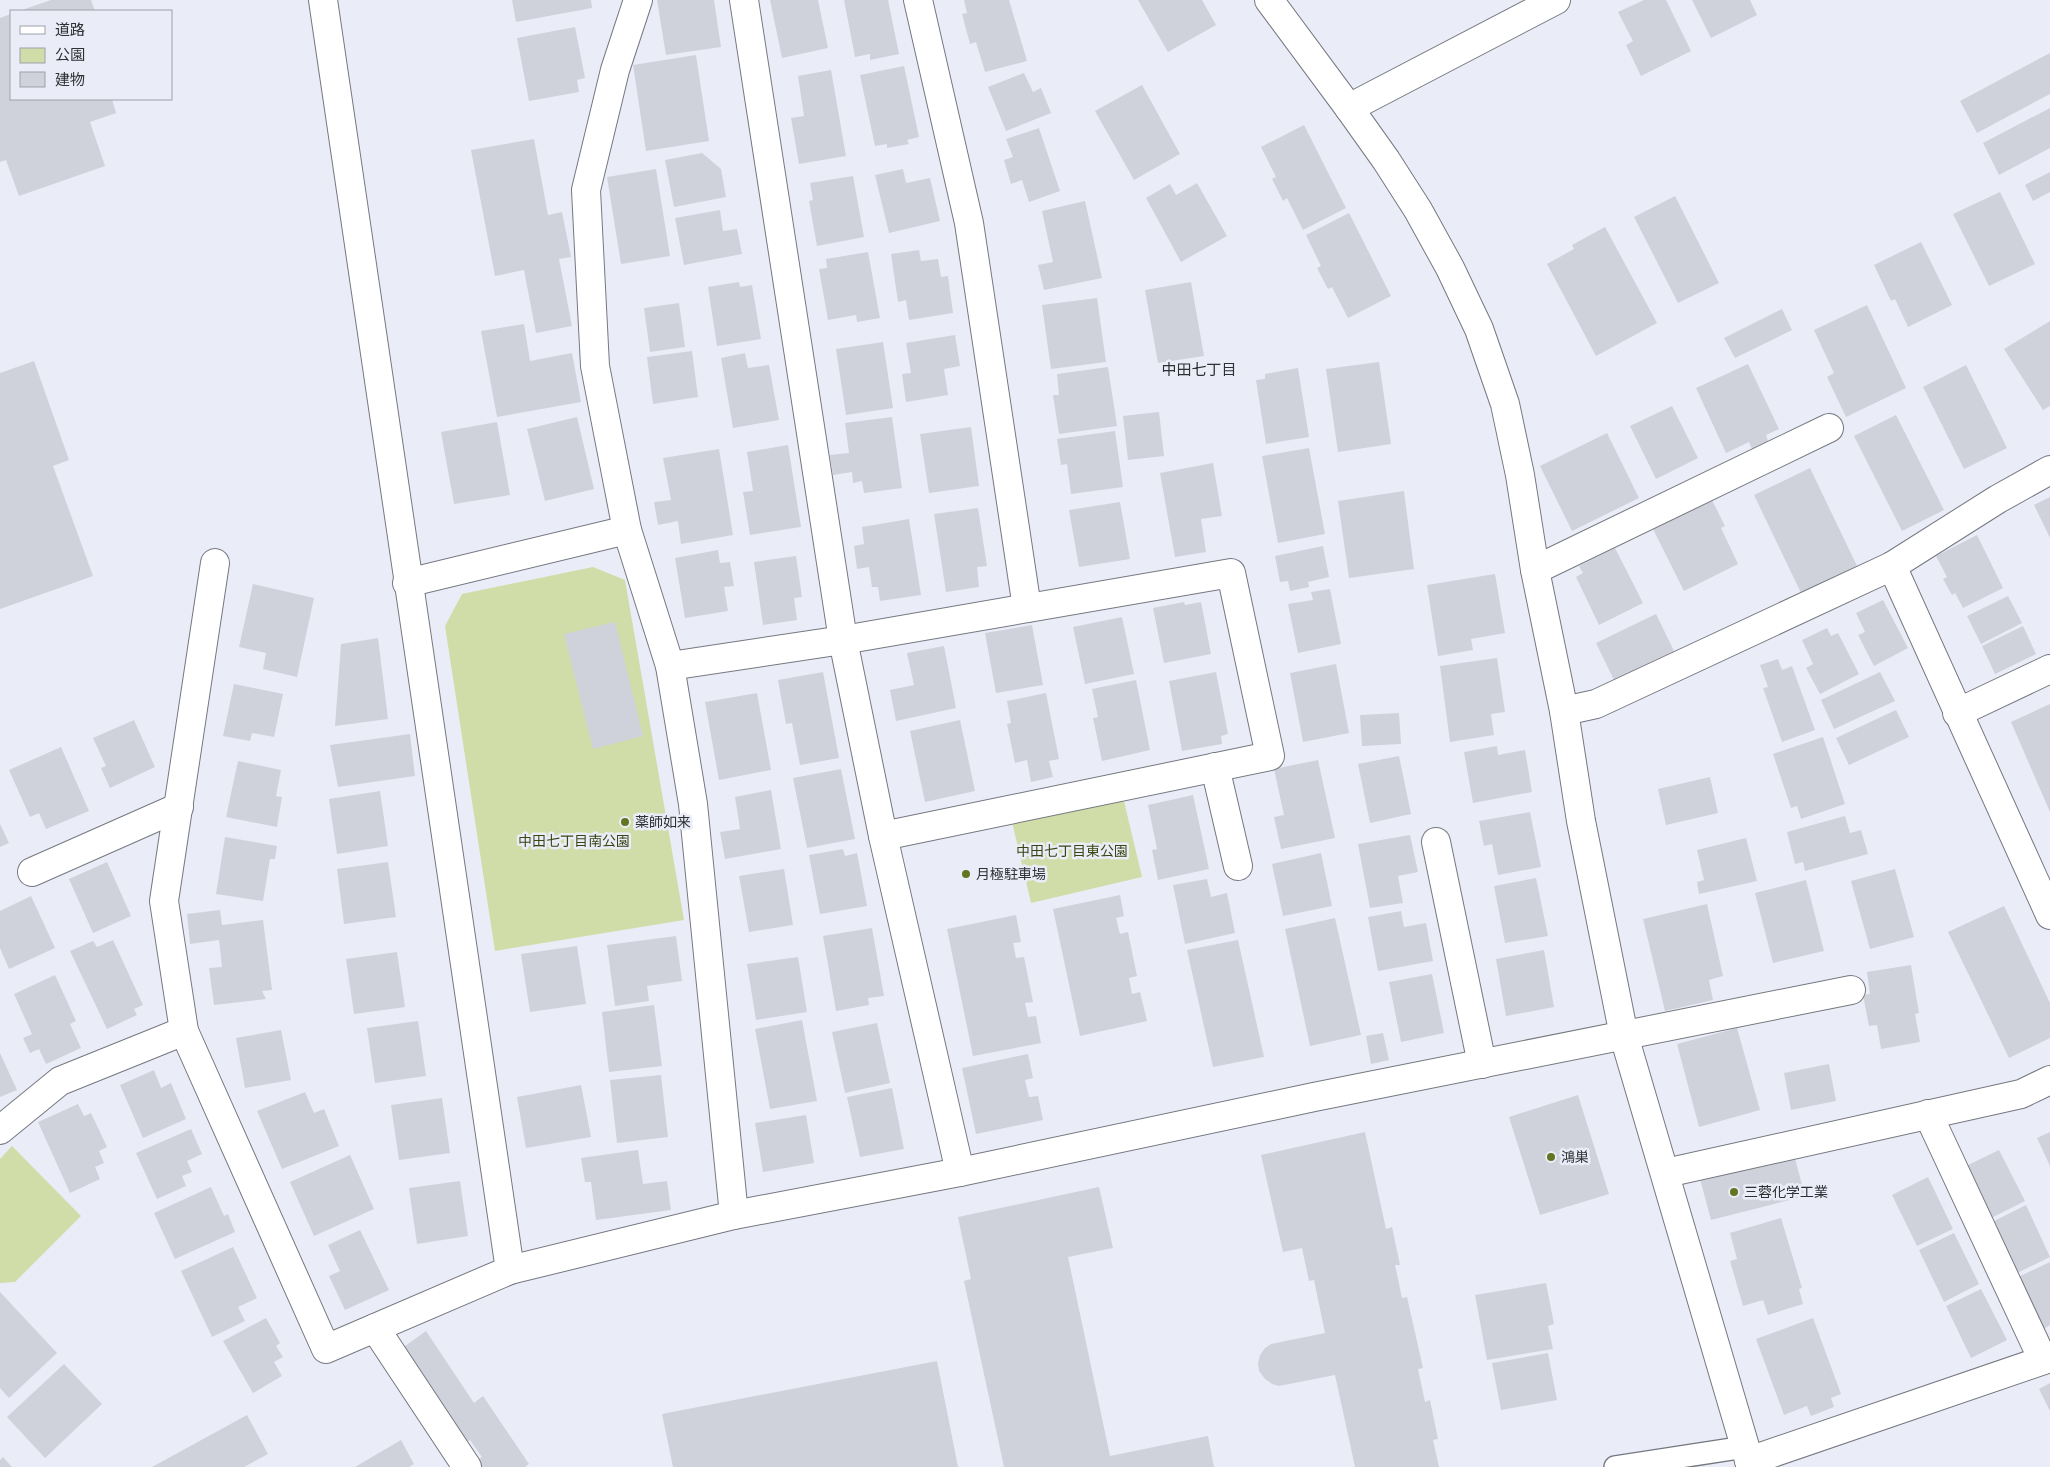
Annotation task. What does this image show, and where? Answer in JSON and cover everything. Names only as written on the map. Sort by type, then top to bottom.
[{"type":"street","points":[[323,0],[510,1270]]},
{"type":"street","points":[[638,0],[615,70],[586,190],[595,366],[627,530],[670,666],[693,804],[734,1215]]},
{"type":"street","points":[[744,0],[843,640],[883,836],[960,1172]]},
{"type":"street","points":[[918,0],[969,223],[1027,608]]},
{"type":"street","points":[[1269,0],[1386,160],[1418,210],[1450,268],[1480,329],[1505,404],[1520,475],[1535,570],[1564,712],[1581,821],[1624,1036],[1749,1458],[2046,1359],[1928,1114]]},
{"type":"street","points":[[1349,108],[1556,0]]},
{"type":"street","points":[[1535,570],[1829,428]]},
{"type":"street","points":[[1564,712],[1596,704],[1892,566],[1998,499],[2050,470]]},
{"type":"street","points":[[408,583],[627,530]]},
{"type":"street","points":[[215,563],[164,901],[184,1031],[326,1349],[510,1270],[734,1215],[960,1172],[1851,990]]},
{"type":"street","points":[[1892,566],[2050,915]]},
{"type":"street","points":[[670,666],[843,640],[1231,574],[1270,756],[883,836]]},
{"type":"street","points":[[1958,713],[2050,669]]},
{"type":"street","points":[[1215,767],[1238,866]]},
{"type":"street","points":[[32,872],[179,807]]},
{"type":"street","points":[[1436,842],[1482,1064]]},
{"type":"street","points":[[0,1130],[60,1080],[184,1031]]},
{"type":"street","points":[[1666,1173],[2021,1094],[2050,1080]]},
{"type":"street","points":[[374,1328],[467,1467]]},
{"type":"lane","points":[[1615,1467],[1749,1458]]},
{"type":"green space","name":"中田七丁目南公園","points":[[593,567],[625,580],[684,920],[495,951],[445,626],[462,594]]},
{"type":"green space","name":"中田七丁目東公園","points":[[1123,797],[1142,877],[1031,903],[1012,822]]},
{"type":"green space","points":[[12,1146],[81,1216],[15,1282],[0,1283],[0,1159]]},
{"type":"building","points":[[51,0],[91,0],[95,10],[22,10]]},
{"type":"building","points":[[512,0],[591,0],[592,8],[516,22]]},
{"type":"building","points":[[657,0],[714,0],[721,47],[666,55]]},
{"type":"building","points":[[770,0],[818,0],[828,48],[782,58]]},
{"type":"building","points":[[844,0],[888,0],[899,54],[870,60],[870,54],[855,57]]},
{"type":"building","points":[[964,0],[1009,0],[1027,61],[985,72],[976,42],[970,44],[962,14],[967,13]]},
{"type":"building","points":[[1138,0],[1202,0],[1216,25],[1168,52]]},
{"type":"building","points":[[1644,0],[1666,0],[1691,51],[1641,76],[1626,45],[1633,41],[1618,12]]},
{"type":"building","points":[[1692,0],[1750,0],[1757,15],[1711,38]]},
{"type":"building","points":[[10,14],[10,100],[112,100],[116,113],[90,122],[105,166],[19,196],[6,160],[0,162],[0,18]]},
{"type":"building","points":[[575,27],[585,78],[577,80],[579,92],[529,101],[517,38]]},
{"type":"building","points":[[2050,53],[2050,94],[1977,133],[1960,101]]},
{"type":"building","points":[[696,55],[709,141],[646,151],[633,65]]},
{"type":"building","points":[[904,66],[919,137],[907,140],[909,144],[887,148],[887,144],[875,146],[860,75]]},
{"type":"building","points":[[831,70],[846,156],[799,164],[791,118],[804,116],[798,76]]},
{"type":"building","points":[[1024,73],[1033,92],[1041,88],[1051,113],[1006,131],[988,87]]},
{"type":"building","points":[[1142,85],[1180,154],[1134,180],[1095,111]]},
{"type":"building","points":[[2050,108],[2050,148],[1999,175],[1983,143]]},
{"type":"building","points":[[1304,125],[1346,208],[1303,230],[1287,198],[1283,201],[1272,179],[1276,177],[1261,147]]},
{"type":"building","points":[[1039,128],[1060,191],[1029,202],[1022,180],[1011,184],[1004,160],[1013,157],[1006,139]]},
{"type":"building","points":[[534,139],[548,215],[562,212],[571,257],[559,259],[572,326],[536,333],[524,270],[495,276],[471,150]]},
{"type":"building","points":[[702,153],[721,169],[726,197],[674,207],[665,160]]},
{"type":"building","points":[[656,169],[670,256],[621,264],[607,177]]},
{"type":"building","points":[[903,169],[906,183],[930,178],[940,221],[889,233],[875,175]]},
{"type":"building","points":[[2050,172],[2050,192],[2033,201],[2025,185]]},
{"type":"building","points":[[853,176],[864,237],[817,246],[809,201],[813,200],[810,183]]},
{"type":"building","points":[[1197,183],[1227,236],[1181,262],[1146,198],[1170,184],[1176,195]]},
{"type":"building","points":[[2000,192],[2035,264],[1989,286],[1953,214]]},
{"type":"building","points":[[1675,196],[1719,283],[1678,303],[1634,217]]},
{"type":"building","points":[[1085,201],[1102,278],[1044,290],[1038,265],[1053,262],[1042,211]]},
{"type":"building","points":[[720,210],[723,231],[737,229],[742,254],[684,265],[675,218]]},
{"type":"building","points":[[1349,213],[1391,296],[1348,318],[1332,287],[1328,289],[1317,268],[1321,266],[1306,235]]},
{"type":"building","points":[[1605,227],[1657,323],[1596,356],[1547,264],[1574,249],[1572,245]]},
{"type":"building","points":[[1921,242],[1952,305],[1908,327],[1895,299],[1891,301],[1874,265]]},
{"type":"building","points":[[919,250],[921,261],[938,259],[941,277],[948,276],[953,313],[909,320],[906,300],[898,302],[891,254]]},
{"type":"building","points":[[868,252],[880,318],[857,322],[856,315],[828,320],[819,269],[827,268],[826,259]]},
{"type":"building","points":[[739,282],[740,287],[752,285],[761,339],[717,346],[708,287]]},
{"type":"building","points":[[1191,282],[1204,356],[1158,363],[1145,290]]},
{"type":"building","points":[[1097,298],[1106,362],[1051,369],[1042,305]]},
{"type":"building","points":[[679,303],[685,347],[650,352],[644,308]]},
{"type":"building","points":[[1867,305],[1906,388],[1846,417],[1827,377],[1834,373],[1814,330]]},
{"type":"building","points":[[1782,309],[1792,330],[1735,358],[1724,338]]},
{"type":"building","points":[[2050,321],[2050,406],[2043,410],[2004,349]]},
{"type":"building","points":[[524,324],[530,361],[572,353],[581,402],[497,417],[481,331]]},
{"type":"building","points":[[955,335],[960,366],[944,369],[948,395],[906,402],[902,374],[911,373],[906,343]]},
{"type":"building","points":[[883,342],[893,408],[846,415],[836,349]]},
{"type":"building","points":[[692,351],[698,397],[653,404],[647,357]]},
{"type":"building","points":[[745,353],[748,368],[769,365],[779,420],[733,428],[721,358]]},
{"type":"building","points":[[34,361],[69,460],[53,466],[93,576],[0,609],[0,373]]},
{"type":"building","points":[[1379,362],[1391,444],[1338,452],[1326,369]]},
{"type":"building","points":[[1748,364],[1779,429],[1766,435],[1768,441],[1752,449],[1749,442],[1726,453],[1696,388]]},
{"type":"building","points":[[1966,365],[2007,448],[1964,469],[1923,387]]},
{"type":"building","points":[[1108,367],[1117,426],[1059,434],[1053,395],[1059,395],[1057,374]]},
{"type":"building","points":[[1298,368],[1309,437],[1266,444],[1256,380],[1265,379],[1265,374]]},
{"type":"building","points":[[1672,406],[1698,458],[1656,479],[1630,426]]},
{"type":"building","points":[[1159,412],[1164,456],[1128,460],[1123,416]]},
{"type":"building","points":[[1896,415],[1944,510],[1902,531],[1854,436]]},
{"type":"building","points":[[577,417],[594,489],[545,501],[527,429]]},
{"type":"building","points":[[892,417],[902,488],[864,493],[862,481],[853,483],[852,472],[833,475],[830,455],[849,453],[845,423]]},
{"type":"building","points":[[497,422],[510,495],[454,504],[441,432]]},
{"type":"building","points":[[971,427],[979,486],[929,493],[920,434]]},
{"type":"building","points":[[1115,431],[1123,487],[1071,494],[1067,464],[1061,465],[1057,439]]},
{"type":"building","points":[[1607,433],[1639,498],[1572,531],[1540,466]]},
{"type":"building","points":[[788,445],[801,527],[750,535],[743,492],[753,491],[747,452]]},
{"type":"building","points":[[1309,448],[1325,534],[1278,543],[1262,456]]},
{"type":"building","points":[[719,449],[733,535],[681,544],[678,521],[658,525],[654,502],[671,500],[663,458]]},
{"type":"building","points":[[1213,463],[1222,516],[1201,519],[1206,552],[1175,557],[1160,473]]},
{"type":"building","points":[[1810,468],[1857,566],[1801,593],[1754,495]]},
{"type":"building","points":[[1404,491],[1414,569],[1349,578],[1338,501]]},
{"type":"building","points":[[2050,497],[2050,538],[2034,505]]},
{"type":"building","points":[[1711,498],[1725,526],[1721,528],[1738,564],[1684,591],[1652,527]]},
{"type":"building","points":[[1120,502],[1130,559],[1079,567],[1069,510]]},
{"type":"building","points":[[978,508],[987,566],[977,567],[979,587],[946,592],[934,514]]},
{"type":"building","points":[[909,519],[921,595],[880,601],[878,587],[872,587],[869,567],[857,569],[854,546],[864,544],[862,527]]},
{"type":"building","points":[[1977,535],[2003,588],[1963,608],[1955,593],[1952,595],[1943,579],[1947,577],[1936,556]]},
{"type":"building","points":[[1323,546],[1329,577],[1308,582],[1309,587],[1290,591],[1288,581],[1280,582],[1275,556]]},
{"type":"building","points":[[1615,548],[1643,603],[1599,625],[1576,577],[1583,573],[1579,566]]},
{"type":"building","points":[[718,550],[720,563],[730,562],[734,586],[724,587],[728,611],[685,618],[675,558]]},
{"type":"building","points":[[796,556],[802,597],[794,598],[797,620],[763,625],[754,562]]},
{"type":"building","points":[[1495,574],[1505,633],[1471,639],[1473,650],[1438,656],[1427,585]]},
{"type":"building","points":[[253,584],[314,598],[297,677],[263,669],[266,653],[239,647]]},
{"type":"building","points":[[1330,589],[1341,644],[1298,653],[1288,604],[1313,600],[1311,592]]},
{"type":"building","points":[[2008,596],[2022,623],[1981,644],[1967,616]]},
{"type":"building","points":[[1883,600],[1908,648],[1874,666],[1858,635],[1865,632],[1856,613]]},
{"type":"building","points":[[1184,602],[1185,605],[1201,602],[1211,654],[1164,663],[1153,608]]},
{"type":"building","points":[[1656,614],[1674,651],[1614,680],[1596,643]]},
{"type":"building","points":[[1122,617],[1134,674],[1085,684],[1073,627]]},
{"type":"building","points":[[615,622],[643,736],[593,749],[564,634]]},
{"type":"building","points":[[1032,625],[1043,685],[996,693],[985,633]]},
{"type":"building","points":[[2023,626],[2036,654],[1995,674],[1982,646]]},
{"type":"building","points":[[1827,628],[1831,636],[1838,633],[1859,674],[1820,694],[1806,668],[1813,664],[1802,640]]},
{"type":"building","points":[[378,638],[388,719],[335,726],[341,644]]},
{"type":"building","points":[[944,646],[956,708],[896,721],[890,690],[914,685],[907,653]]},
{"type":"building","points":[[1497,658],[1505,712],[1491,714],[1494,735],[1450,742],[1440,666]]},
{"type":"building","points":[[1778,659],[1782,670],[1792,666],[1815,730],[1782,742],[1763,688],[1768,687],[1760,665]]},
{"type":"building","points":[[1336,664],[1349,733],[1303,742],[1290,673]]},
{"type":"building","points":[[823,672],[839,758],[800,765],[792,723],[786,724],[778,680]]},
{"type":"building","points":[[1216,672],[1228,734],[1221,736],[1222,744],[1182,751],[1169,681]]},
{"type":"building","points":[[1880,672],[1895,701],[1834,729],[1821,700]]},
{"type":"building","points":[[1136,680],[1150,750],[1102,761],[1093,718],[1098,717],[1092,689]]},
{"type":"building","points":[[234,684],[283,694],[274,737],[252,733],[250,741],[223,736]]},
{"type":"building","points":[[757,693],[771,770],[719,780],[705,702]]},
{"type":"building","points":[[1046,693],[1059,759],[1049,761],[1053,777],[1031,782],[1027,760],[1015,763],[1007,724],[1011,723],[1007,701]]},
{"type":"building","points":[[2050,704],[2050,812],[2011,722]]},
{"type":"building","points":[[1896,710],[1909,737],[1849,765],[1836,738]]},
{"type":"building","points":[[1399,713],[1401,744],[1362,746],[1360,715]]},
{"type":"building","points":[[134,720],[155,767],[110,788],[101,768],[106,766],[93,738]]},
{"type":"building","points":[[960,720],[975,791],[925,802],[910,731]]},
{"type":"building","points":[[410,734],[415,776],[338,787],[330,745]]},
{"type":"building","points":[[1823,737],[1845,804],[1801,819],[1797,806],[1791,808],[1773,754]]},
{"type":"building","points":[[1497,746],[1498,755],[1525,750],[1532,792],[1473,803],[1464,752]]},
{"type":"building","points":[[61,747],[89,811],[46,829],[39,813],[30,817],[9,770]]},
{"type":"building","points":[[1399,756],[1411,814],[1370,823],[1358,764]]},
{"type":"building","points":[[1318,760],[1335,838],[1281,849],[1274,817],[1284,815],[1274,769]]},
{"type":"building","points":[[238,761],[281,770],[276,796],[282,797],[277,827],[226,817]]},
{"type":"building","points":[[841,769],[855,839],[807,848],[793,778]]},
{"type":"building","points":[[1710,777],[1718,813],[1666,825],[1658,789]]},
{"type":"building","points":[[771,790],[781,849],[725,859],[720,832],[740,829],[735,797]]},
{"type":"building","points":[[380,791],[388,846],[337,854],[329,799]]},
{"type":"building","points":[[1193,795],[1209,869],[1158,880],[1152,850],[1157,849],[1148,805]]},
{"type":"building","points":[[1530,812],[1541,867],[1498,875],[1492,844],[1484,846],[1479,821]]},
{"type":"building","points":[[1845,816],[1850,833],[1861,830],[1868,854],[1805,871],[1803,862],[1795,864],[1787,832]]},
{"type":"building","points":[[0,824],[9,843],[0,847]]},
{"type":"building","points":[[1410,835],[1418,872],[1398,876],[1403,903],[1370,908],[1358,844]]},
{"type":"building","points":[[225,837],[277,846],[275,859],[270,859],[263,901],[216,894]]},
{"type":"building","points":[[1746,838],[1757,881],[1699,894],[1697,882],[1704,880],[1697,850]]},
{"type":"building","points":[[843,849],[845,856],[857,853],[867,906],[820,914],[809,855]]},
{"type":"building","points":[[1321,853],[1332,906],[1283,916],[1272,864]]},
{"type":"building","points":[[107,862],[131,916],[93,933],[69,879]]},
{"type":"building","points":[[388,862],[396,917],[344,924],[337,869]]},
{"type":"building","points":[[784,869],[793,925],[749,932],[739,876]]},
{"type":"building","points":[[1895,869],[1914,937],[1870,949],[1851,881]]},
{"type":"building","points":[[1536,878],[1548,936],[1505,943],[1494,886]]},
{"type":"building","points":[[1207,879],[1211,897],[1227,893],[1235,933],[1185,944],[1173,885]]},
{"type":"building","points":[[1806,880],[1824,951],[1773,963],[1755,893]]},
{"type":"building","points":[[1120,895],[1124,916],[1116,918],[1120,934],[1128,932],[1137,976],[1129,978],[1132,994],[1140,992],[1147,1021],[1080,1036],[1053,909]]},
{"type":"building","points":[[31,896],[55,948],[9,969],[0,948],[0,911]]},
{"type":"building","points":[[1707,904],[1723,976],[1709,980],[1713,1000],[1665,1011],[1643,919]]},
{"type":"building","points":[[2004,906],[2050,1003],[2050,1038],[2009,1058],[1948,932]]},
{"type":"building","points":[[220,910],[222,925],[263,920],[272,990],[262,991],[266,999],[214,1005],[209,968],[222,967],[219,940],[190,944],[187,914]]},
{"type":"building","points":[[1401,911],[1404,927],[1426,923],[1433,961],[1378,971],[1368,917]]},
{"type":"building","points":[[1016,915],[1021,942],[1013,943],[1016,958],[1024,957],[1033,1002],[1025,1003],[1028,1017],[1036,1016],[1041,1043],[973,1056],[947,929]]},
{"type":"building","points":[[1335,918],[1361,1035],[1310,1046],[1285,929]]},
{"type":"building","points":[[872,928],[884,996],[868,998],[869,1005],[836,1011],[823,936]]},
{"type":"building","points":[[676,936],[682,981],[647,986],[649,1001],[615,1006],[607,945]]},
{"type":"building","points":[[113,940],[143,1005],[134,1009],[137,1015],[107,1029],[70,951],[93,941],[97,947]]},
{"type":"building","points":[[1238,940],[1264,1057],[1213,1067],[1187,950]]},
{"type":"building","points":[[577,946],[586,1004],[530,1012],[521,954]]},
{"type":"building","points":[[1544,950],[1554,1007],[1506,1016],[1496,959]]},
{"type":"building","points":[[397,952],[405,1007],[354,1014],[346,959]]},
{"type":"building","points":[[798,957],[807,1012],[756,1020],[747,964]]},
{"type":"building","points":[[1911,965],[1919,1013],[1915,1014],[1920,1042],[1881,1049],[1877,1025],[1869,1026],[1863,995],[1870,994],[1867,972]]},
{"type":"building","points":[[1432,974],[1444,1033],[1401,1042],[1389,982]]},
{"type":"building","points":[[55,975],[76,1021],[70,1024],[81,1048],[46,1064],[39,1049],[30,1053],[23,1038],[32,1034],[14,994]]},
{"type":"building","points":[[654,1005],[662,1066],[609,1072],[602,1012]]},
{"type":"building","points":[[802,1020],[817,1101],[770,1109],[755,1029]]},
{"type":"building","points":[[418,1021],[426,1076],[375,1083],[367,1028]]},
{"type":"building","points":[[877,1023],[890,1083],[845,1093],[832,1032]]},
{"type":"building","points":[[1737,1028],[1760,1110],[1699,1127],[1677,1044]]},
{"type":"building","points":[[281,1030],[291,1080],[245,1088],[236,1038]]},
{"type":"building","points":[[1383,1033],[1389,1060],[1371,1064],[1366,1036]]},
{"type":"building","points":[[0,1053],[17,1090],[0,1097]]},
{"type":"building","points":[[1028,1054],[1033,1078],[1025,1080],[1029,1097],[1038,1096],[1043,1120],[976,1134],[962,1068]]},
{"type":"building","points":[[1829,1064],[1836,1101],[1791,1110],[1784,1073]]},
{"type":"building","points":[[154,1070],[161,1088],[171,1083],[186,1119],[143,1138],[120,1085]]},
{"type":"building","points":[[661,1075],[668,1137],[617,1143],[610,1080]]},
{"type":"building","points":[[581,1085],[591,1137],[526,1148],[517,1097]]},
{"type":"building","points":[[892,1088],[904,1149],[860,1157],[847,1097]]},
{"type":"building","points":[[305,1092],[314,1113],[324,1109],[339,1146],[282,1169],[257,1111]]},
{"type":"building","points":[[1578,1095],[1609,1194],[1540,1215],[1509,1117]]},
{"type":"building","points":[[442,1098],[450,1153],[399,1160],[391,1105]]},
{"type":"building","points":[[78,1104],[84,1116],[91,1113],[107,1147],[99,1151],[104,1163],[95,1167],[100,1179],[70,1193],[38,1122]]},
{"type":"building","points":[[806,1115],[814,1163],[763,1172],[755,1123]]},
{"type":"building","points":[[191,1129],[202,1154],[187,1161],[192,1172],[182,1176],[186,1186],[157,1199],[136,1153]]},
{"type":"building","points":[[1365,1132],[1386,1229],[1392,1227],[1400,1265],[1395,1265],[1402,1298],[1407,1297],[1423,1368],[1418,1369],[1425,1402],[1430,1400],[1438,1439],[1433,1440],[1439,1467],[1355,1467],[1335,1375],[1279,1386],[1265,1379],[1259,1371],[1260,1355],[1271,1344],[1325,1333],[1314,1280],[1309,1281],[1302,1248],[1283,1252],[1261,1155]]},
{"type":"building","points":[[2050,1132],[2050,1166],[2037,1138]]},
{"type":"building","points":[[638,1150],[643,1184],[667,1181],[671,1210],[596,1220],[591,1182],[585,1182],[581,1158]]},
{"type":"building","points":[[1999,1150],[2025,1201],[1989,1219],[1964,1167]]},
{"type":"building","points":[[1793,1151],[1805,1196],[1711,1220],[1699,1175]]},
{"type":"building","points":[[350,1155],[374,1209],[314,1236],[290,1182]]},
{"type":"building","points":[[1928,1177],[1953,1229],[1917,1246],[1892,1195]]},
{"type":"building","points":[[460,1181],[468,1236],[417,1244],[409,1188]]},
{"type":"building","points":[[211,1187],[224,1216],[228,1214],[235,1232],[175,1259],[154,1213]]},
{"type":"building","points":[[1099,1187],[1113,1248],[1068,1257],[1110,1456],[1208,1436],[1214,1467],[1004,1467],[964,1281],[971,1279],[958,1217]]},
{"type":"building","points":[[2026,1205],[2050,1257],[2015,1274],[1990,1223]]},
{"type":"building","points":[[1781,1218],[1802,1288],[1799,1289],[1803,1304],[1768,1315],[1763,1300],[1743,1306],[1730,1261],[1737,1259],[1730,1233]]},
{"type":"building","points":[[360,1230],[389,1290],[345,1310],[329,1276],[340,1271],[328,1245]]},
{"type":"building","points":[[1954,1233],[1979,1284],[1944,1302],[1919,1250]]},
{"type":"building","points":[[233,1247],[257,1298],[238,1307],[245,1321],[212,1337],[181,1271]]},
{"type":"building","points":[[2050,1262],[2050,1325],[2042,1330],[2016,1278]]},
{"type":"building","points":[[1546,1283],[1554,1324],[1548,1326],[1553,1349],[1487,1360],[1475,1295]]},
{"type":"building","points":[[1981,1289],[2007,1340],[1971,1358],[1946,1306]]},
{"type":"building","points":[[0,1292],[57,1353],[9,1398],[0,1388]]},
{"type":"building","points":[[266,1318],[280,1343],[276,1346],[283,1357],[274,1362],[282,1376],[253,1393],[223,1341]]},
{"type":"building","points":[[1813,1318],[1841,1394],[1831,1398],[1834,1407],[1811,1416],[1807,1406],[1784,1415],[1756,1339]]},
{"type":"building","points":[[426,1331],[474,1403],[483,1396],[529,1464],[525,1467],[475,1467],[473,1463],[482,1457],[470,1440],[461,1446],[398,1351]]},
{"type":"building","points":[[1548,1353],[1557,1400],[1501,1410],[1492,1363]]},
{"type":"building","points":[[937,1361],[958,1467],[673,1467],[662,1414]]},
{"type":"building","points":[[64,1364],[102,1404],[45,1458],[7,1417]]},
{"type":"building","points":[[2050,1383],[2050,1411],[2039,1389]]},
{"type":"building","points":[[247,1415],[268,1454],[244,1467],[152,1467]]},
{"type":"building","points":[[401,1440],[414,1464],[409,1467],[355,1467]]},
{"type":"building","points":[[3,1457],[12,1467],[0,1467],[0,1460]]},
{"type":"place","name":"薬師如来","points":[[625,822]]},
{"type":"place","name":"月極駐車場","points":[[966,874]]},
{"type":"place","name":"鴻巣","points":[[1551,1157]]},
{"type":"place","name":"三蓉化学工業","points":[[1734,1192]]},
{"type":"district","name":"中田七丁目","points":[[1199,370]]}]
